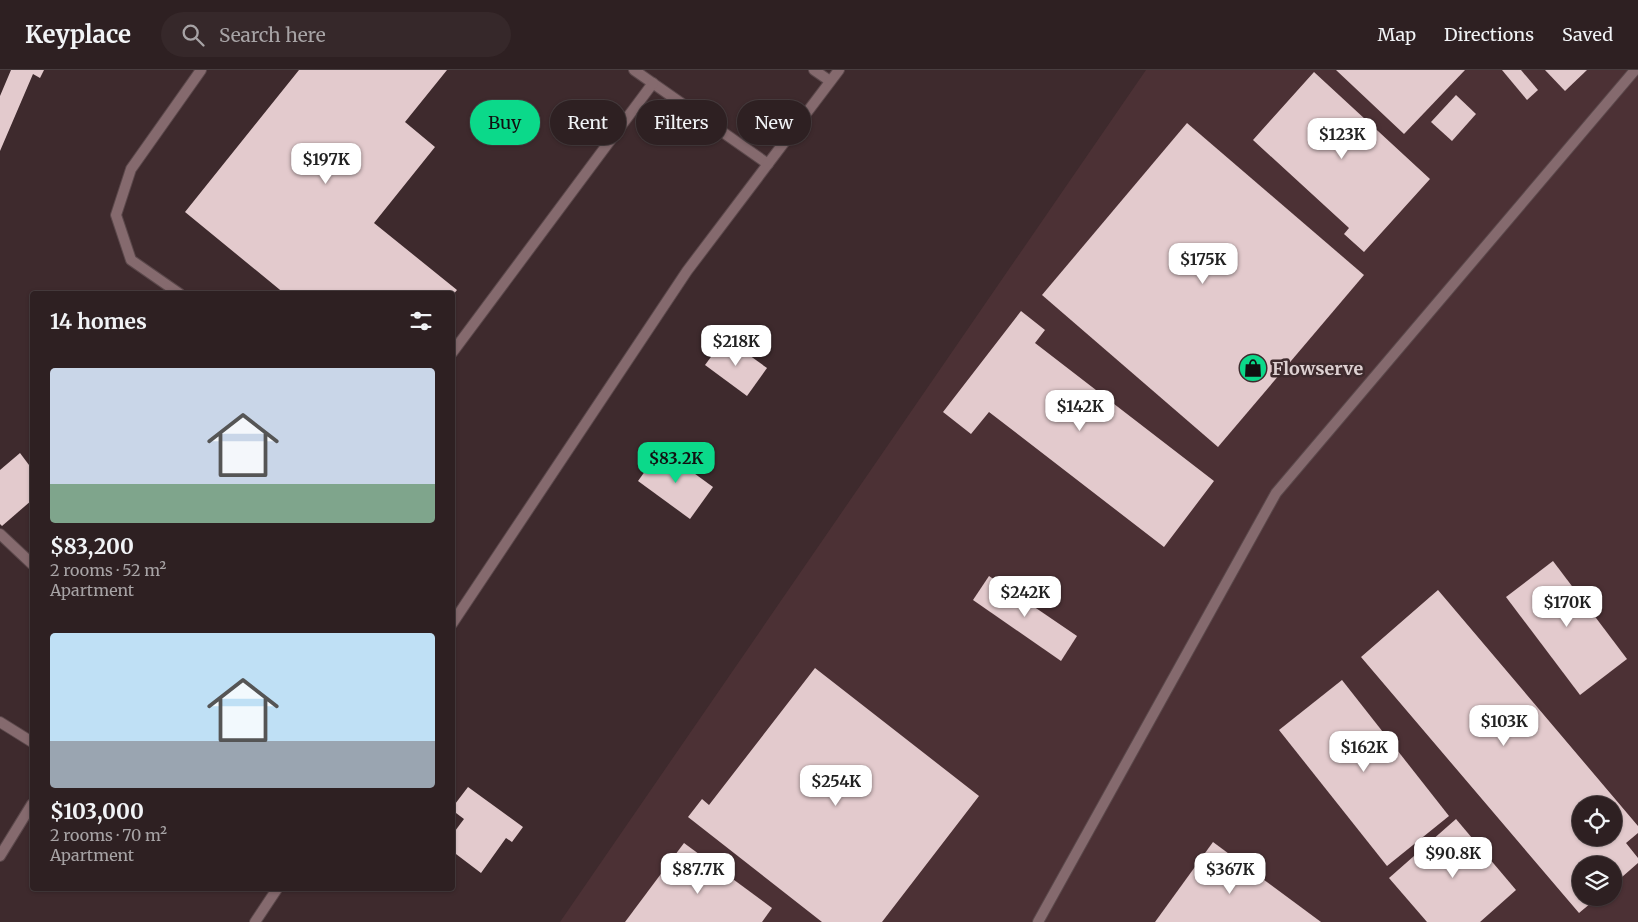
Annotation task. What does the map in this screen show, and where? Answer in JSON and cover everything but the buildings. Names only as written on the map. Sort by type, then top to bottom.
[{"type":"street","points":[[176,291],[131,260],[116,215],[131,168],[201,70]]},
{"type":"street","points":[[634,70],[768,164]]},
{"type":"street","points":[[814,70],[830,82]]},
{"type":"street","points":[[455,619],[687,271],[839,70]]},
{"type":"street","points":[[1038,922],[1276,492],[1635,70]]},
{"type":"street","points":[[455,349],[653,83]]},
{"type":"street","points":[[0,534],[30,562]]},
{"type":"street","points":[[0,722],[30,741]]},
{"type":"street","points":[[0,856],[30,807]]},
{"type":"street","points":[[255,922],[276,891]]},
{"type":"shaded area","points":[[1146,70],[1638,70],[1638,922],[560,922]]},
{"type":"place","name":"Flowserve","points":[[1253,368]]}]
